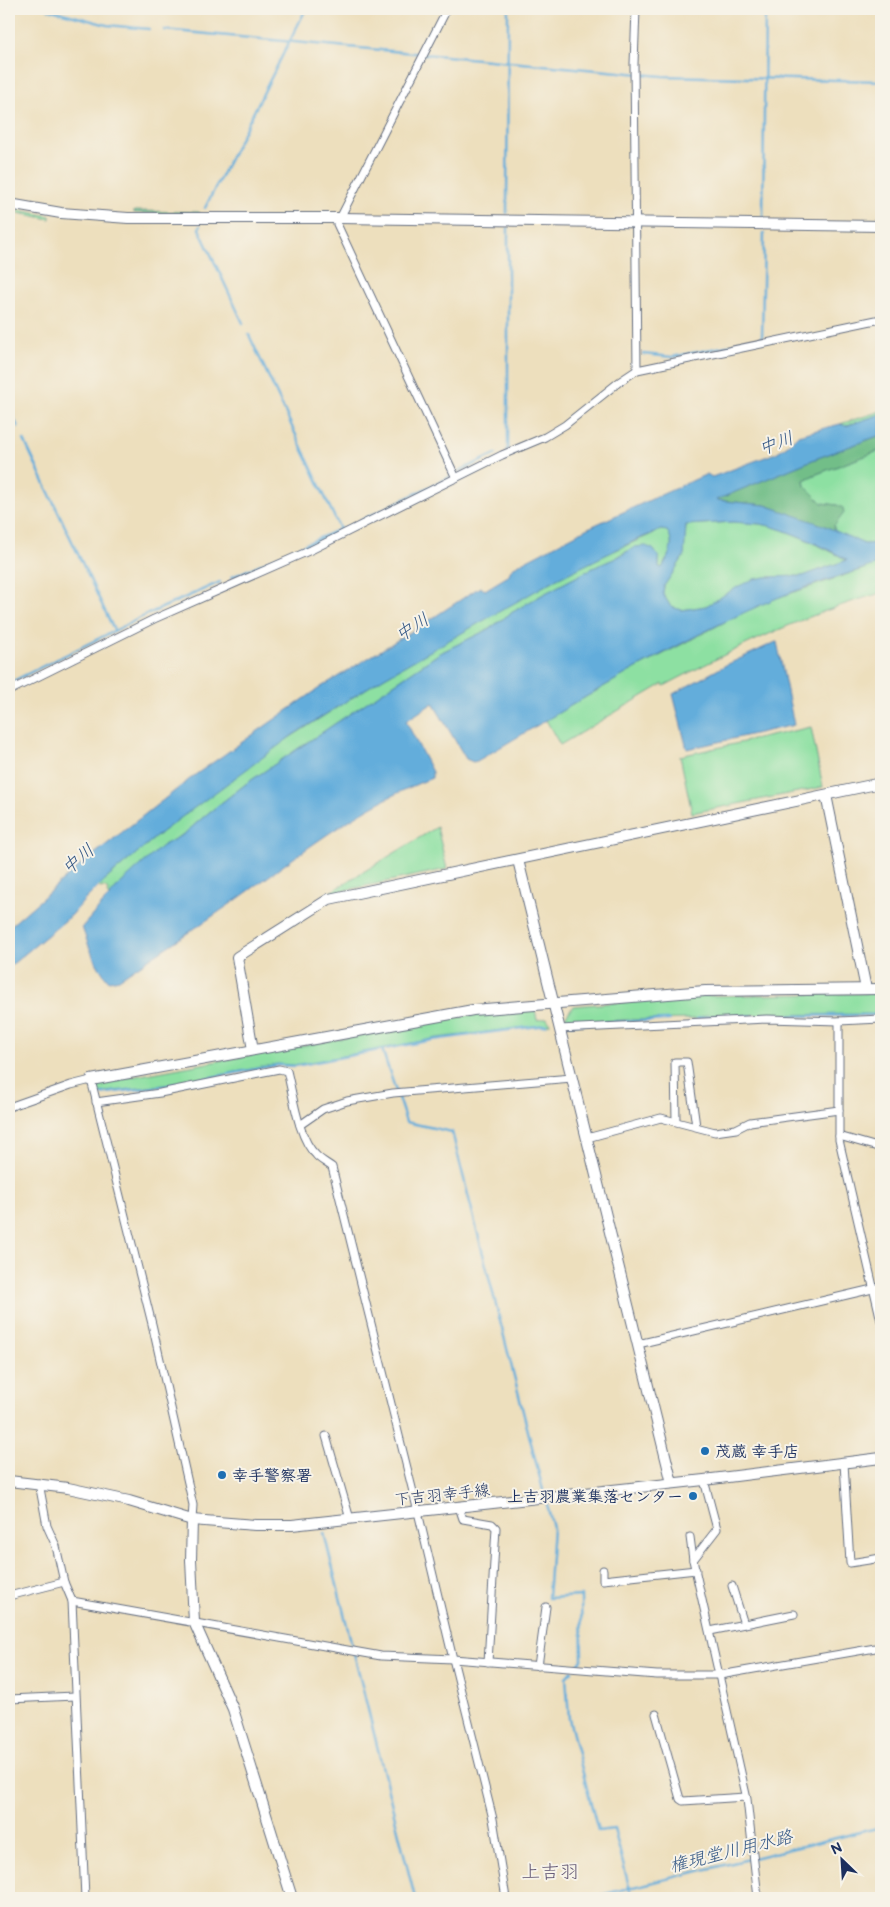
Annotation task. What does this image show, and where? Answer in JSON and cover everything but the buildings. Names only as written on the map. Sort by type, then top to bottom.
[{"type":"street","points":[[447,9],[337,224],[456,478]]},
{"type":"street","points":[[636,9],[634,73],[637,370]]},
{"type":"street","points":[[9,204],[61,213],[114,217],[339,218],[881,226]]},
{"type":"street","points":[[9,691],[154,619],[311,550],[502,455],[544,437],[565,424],[637,370],[881,319]]},
{"type":"street","points":[[253,1050],[237,956],[329,900],[881,783]]},
{"type":"street","points":[[826,795],[866,989]]},
{"type":"street","points":[[518,860],[672,1483]]},
{"type":"street","points":[[9,1107],[71,1085],[91,1080],[473,1010],[705,991],[881,989]]},
{"type":"street","points":[[559,1029],[766,1020],[839,1021],[881,1019]]},
{"type":"street","points":[[839,1021],[839,1136],[881,1321]]},
{"type":"street","points":[[676,1121],[675,1062],[687,1062],[696,1126]]},
{"type":"street","points":[[96,1102],[160,1093],[279,1069],[287,1071],[300,1125],[308,1145],[315,1155],[332,1167],[493,1819],[506,1898]]},
{"type":"street","points":[[300,1125],[323,1110],[347,1101],[393,1093],[572,1078]]},
{"type":"street","points":[[91,1080],[159,1354],[193,1505],[191,1560],[194,1622],[233,1709],[292,1898]]},
{"type":"street","points":[[587,1138],[661,1118],[715,1132],[736,1129],[750,1122],[839,1110]]},
{"type":"street","points":[[839,1136],[881,1148]]},
{"type":"street","points":[[638,1344],[881,1287]]},
{"type":"street","points":[[326,1436],[350,1519]]},
{"type":"street","name":"下吉羽幸手線","points":[[9,1481],[39,1484],[130,1500],[192,1520],[255,1526],[292,1525],[418,1512],[881,1458]]},
{"type":"street","points":[[844,1463],[850,1563],[881,1558]]},
{"type":"street","points":[[693,1560],[717,1529],[704,1480]]},
{"type":"street","points":[[39,1484],[47,1526],[56,1546],[64,1582],[72,1601],[85,1898]]},
{"type":"street","points":[[459,1507],[463,1519],[492,1524],[496,1528],[488,1662]]},
{"type":"street","points":[[690,1537],[693,1560],[746,1796],[758,1898]]},
{"type":"street","points":[[603,1570],[604,1580],[696,1570]]},
{"type":"street","points":[[9,1596],[64,1582]]},
{"type":"street","points":[[732,1586],[744,1624]]},
{"type":"street","points":[[72,1601],[381,1656],[453,1659],[657,1675],[720,1675],[881,1646]]},
{"type":"street","points":[[538,1666],[546,1607]]},
{"type":"street","points":[[710,1631],[794,1614]]},
{"type":"street","points":[[9,1698],[75,1696]]},
{"type":"street","points":[[656,1714],[680,1799],[684,1801],[746,1796]]},
{"type":"green space","points":[[18,210],[50,216],[50,219],[18,213]]},
{"type":"green space","points":[[134,211],[199,212],[201,214],[134,213]]},
{"type":"green space","points":[[881,411],[881,414],[846,426],[840,424]]},
{"type":"green space","points":[[881,435],[881,450],[804,480],[805,486],[822,503],[837,505],[843,508],[844,513],[834,526],[834,531],[765,505],[715,500],[815,459]]},
{"type":"green space","points":[[881,450],[881,543],[864,544],[834,531],[837,505],[822,503],[805,486],[804,480]]},
{"type":"green space","points":[[733,522],[770,526],[805,539],[847,560],[803,576],[766,577],[706,606],[682,610],[671,607],[663,594],[664,586],[684,556],[686,525]]},
{"type":"green space","points":[[661,530],[667,530],[671,540],[669,554],[662,568],[659,567],[659,557],[653,549],[625,552],[538,597],[489,629],[440,653],[247,783],[184,834],[162,846],[109,896],[107,894],[108,890],[98,886],[163,831],[275,747],[383,678],[525,596],[589,562]]},
{"type":"green space","points":[[881,563],[881,593],[825,611],[743,646],[664,686],[663,684],[560,745],[546,720],[629,672],[744,612],[771,600]]},
{"type":"green space","points":[[811,727],[823,787],[692,813],[680,756]]},
{"type":"green space","points":[[437,827],[447,869],[327,894]]},
{"type":"green space","points":[[881,993],[881,1014],[706,1015],[696,1019],[566,1023],[565,1017],[573,1006],[699,996]]},
{"type":"green space","points":[[535,1009],[537,1020],[547,1018],[550,1024],[437,1038],[295,1065],[277,1064],[172,1084],[97,1093],[96,1087],[98,1083],[476,1014]]},
{"type":"water","points":[[881,414],[881,435],[815,459],[716,500],[765,505],[823,525],[864,544],[881,543],[881,563],[792,592],[726,621],[618,678],[477,761],[473,762],[466,759],[433,703],[406,721],[432,772],[432,778],[380,802],[356,816],[119,979],[109,981],[104,975],[90,949],[82,927],[119,885],[162,846],[184,834],[247,783],[440,653],[489,629],[538,597],[635,547],[646,546],[653,549],[659,557],[659,567],[662,568],[671,545],[670,536],[667,531],[661,530],[636,540],[553,581],[383,678],[293,735],[163,831],[105,880],[72,915],[9,967],[9,927],[84,862],[195,775],[321,687],[480,587],[485,590],[508,576],[512,568],[586,529],[707,474],[712,477],[776,453],[798,435],[840,424],[846,426]],"holes":[[[733,522],[760,524],[780,529],[817,544],[847,560],[803,576],[754,579],[706,606],[682,610],[671,607],[663,594],[664,586],[684,556],[686,525]]]},
{"type":"water","points":[[776,642],[794,725],[687,749],[673,694],[726,665]]},
{"type":"waterway","points":[[48,9],[107,25],[149,29]]},
{"type":"waterway","points":[[205,208],[306,9]]},
{"type":"waterway","points":[[507,213],[508,9]]},
{"type":"waterway","points":[[763,218],[765,9]]},
{"type":"waterway","points":[[164,30],[662,76],[881,81]]},
{"type":"waterway","points":[[200,226],[199,229],[243,323]]},
{"type":"waterway","points":[[506,450],[508,449],[508,228]]},
{"type":"waterway","points":[[643,354],[672,357],[762,339],[764,233]]},
{"type":"waterway","points":[[232,577],[340,529],[249,335]]},
{"type":"waterway","points":[[9,407],[18,427]]},
{"type":"waterway","points":[[24,440],[114,630]]},
{"type":"waterway","points":[[459,471],[496,454]]},
{"type":"waterway","points":[[306,544],[307,547],[449,477]]},
{"type":"waterway","points":[[9,683],[148,614],[220,582]]},
{"type":"waterway","points":[[790,1016],[881,1015]]},
{"type":"waterway","points":[[697,1019],[752,1016]]},
{"type":"waterway","points":[[571,1024],[669,1020]]},
{"type":"waterway","points":[[99,1094],[165,1086],[278,1065],[295,1066],[432,1040],[546,1025]]},
{"type":"waterway","points":[[382,1049],[406,1122],[452,1132],[544,1494]]},
{"type":"waterway","points":[[546,1501],[553,1528],[548,1598],[581,1596],[582,1660],[576,1667]]},
{"type":"waterway","points":[[324,1533],[415,1898]]},
{"type":"waterway","points":[[572,1671],[566,1677],[569,1719],[598,1831],[614,1829],[632,1898]]},
{"type":"waterway","name":"権現堂川用水路","points":[[588,1898],[881,1827]]},
{"type":"place","name":"茂蔵 幸手店","points":[[705,1451]]},
{"type":"place","name":"幸手警察署","points":[[222,1475]]},
{"type":"place","name":"上吉羽農業集落センター","points":[[693,1496]]},
{"type":"district","name":"上吉羽","points":[[550,1871]]},
{"type":"water label","name":"中川","points":[[776,443]]},
{"type":"water label","name":"中川","points":[[412,627]]},
{"type":"water label","name":"中川","points":[[78,859]]}]
